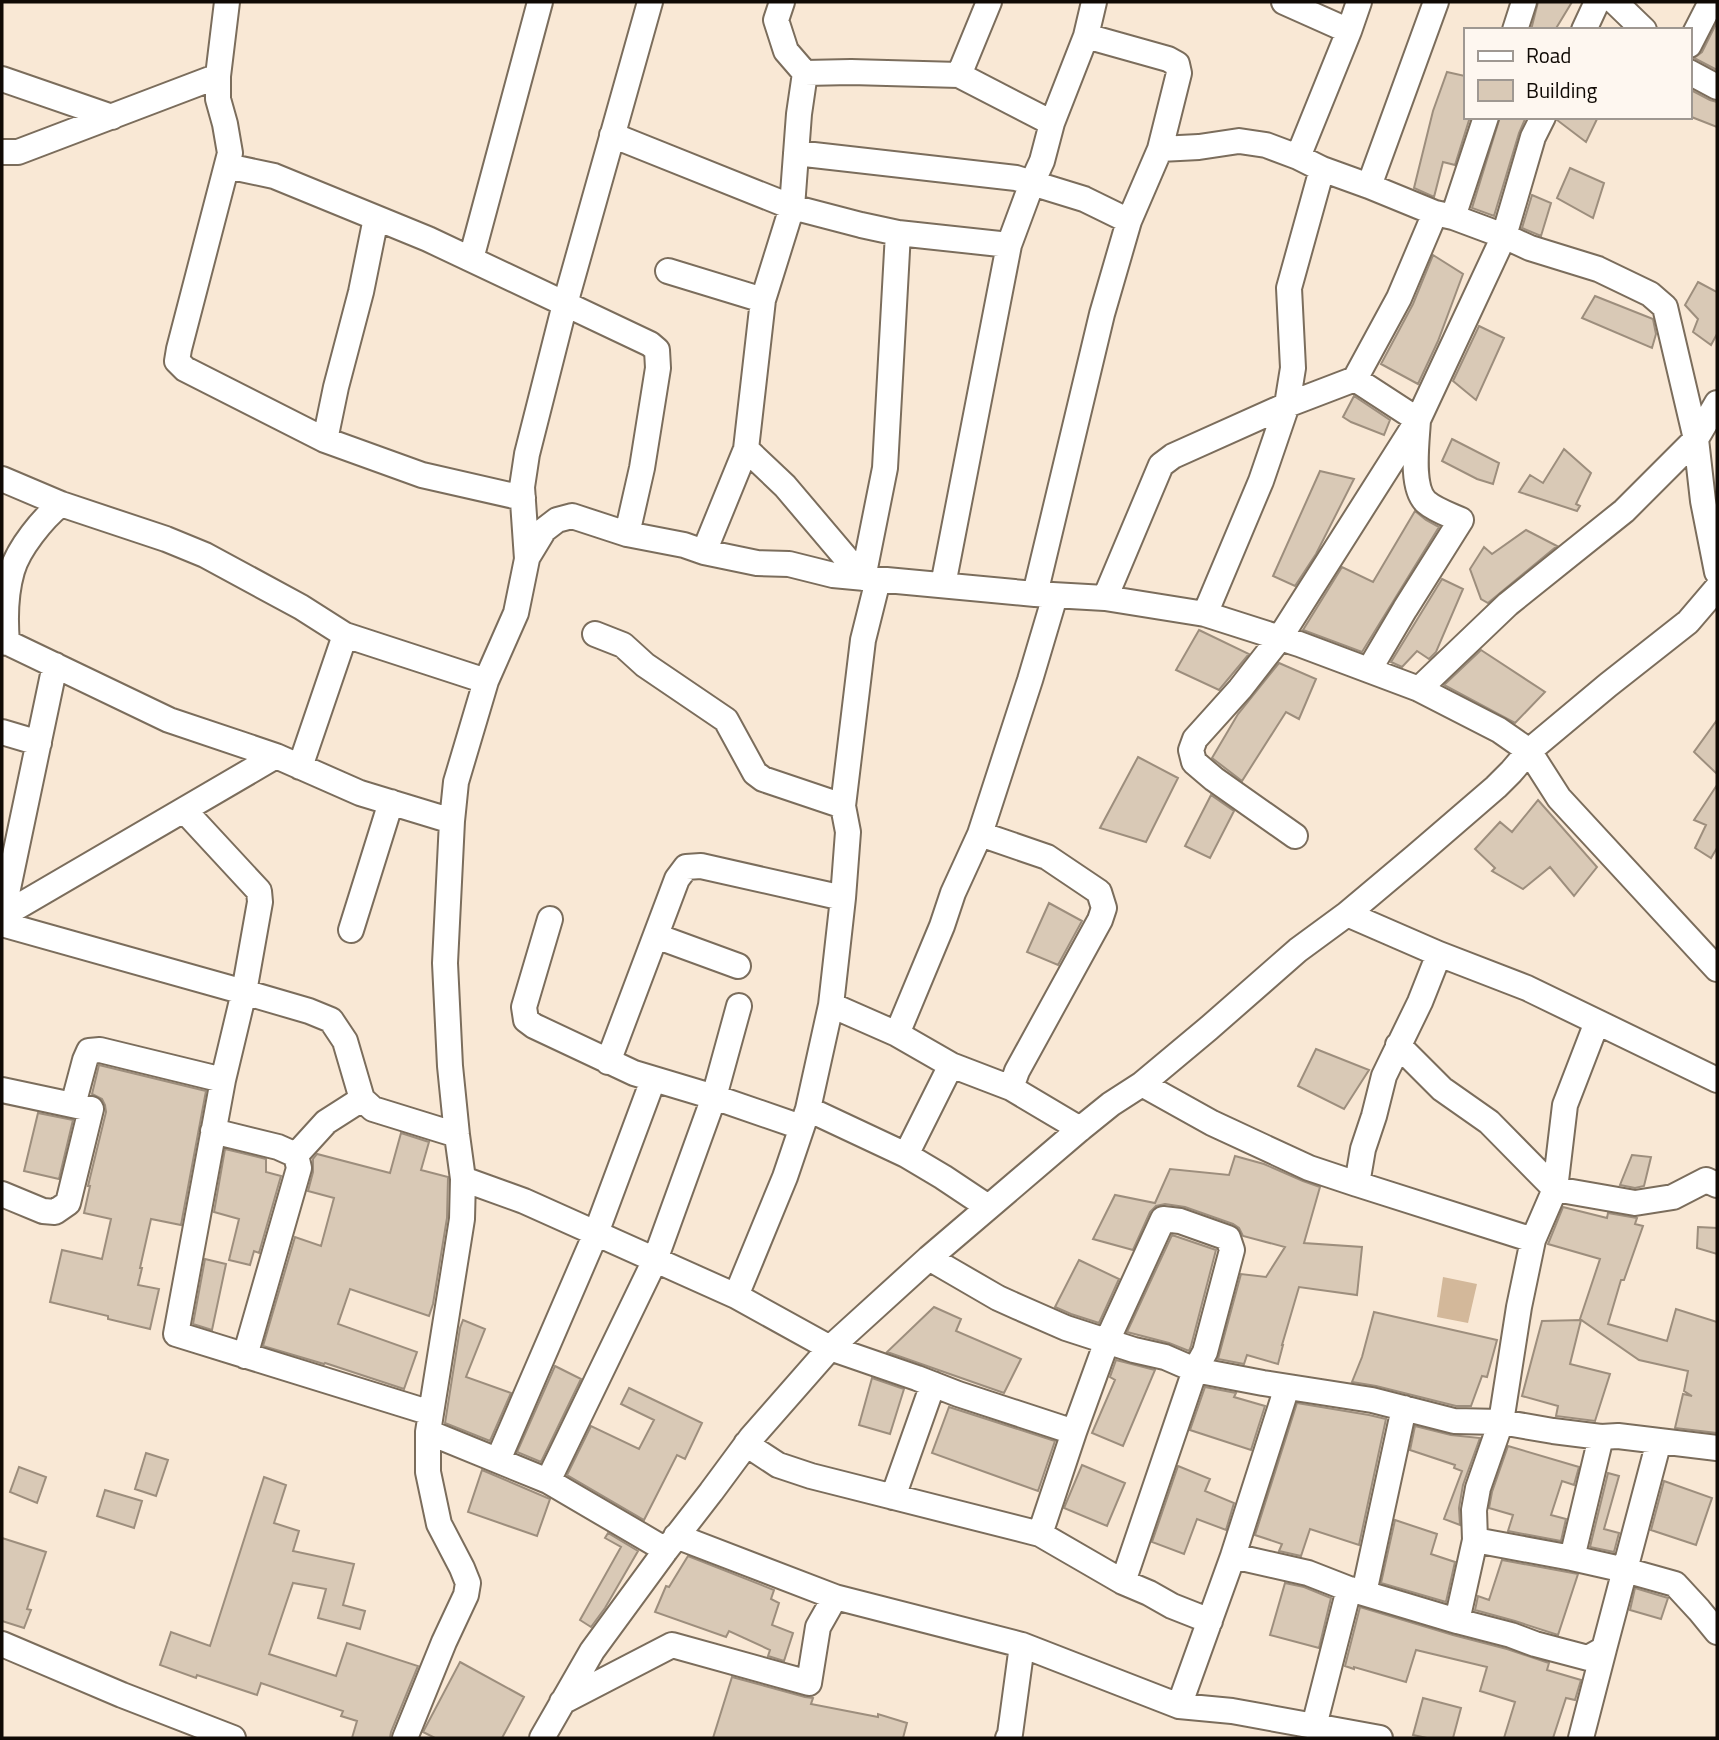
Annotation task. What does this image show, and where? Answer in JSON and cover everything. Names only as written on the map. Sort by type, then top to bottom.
[{"type":"street","points":[[227,2],[218,76],[218,99],[230,153],[177,361],[185,369],[325,440],[422,475],[523,498]]},
{"type":"street","points":[[471,259],[540,2]]},
{"type":"street","points":[[405,1738],[466,1595],[468,1584],[439,1524],[428,1472],[430,1423],[462,1219],[463,1179],[450,1066],[444,963],[456,782],[486,681],[516,613],[527,559],[522,487],[527,454],[565,303],[650,2]]},
{"type":"street","points":[[704,552],[746,449],[763,300],[792,207],[805,73],[786,51],[776,20],[782,2]]},
{"type":"street","points":[[959,75],[989,2]]},
{"type":"street","points":[[943,585],[1009,245],[1086,36],[1094,2]]},
{"type":"street","points":[[1284,2],[1349,31]]},
{"type":"street","points":[[1298,157],[1359,2]]},
{"type":"street","points":[[1369,186],[1436,2]]},
{"type":"street","points":[[1516,28],[1524,2]]},
{"type":"street","points":[[1585,28],[1597,2]]},
{"type":"street","points":[[1615,2],[1642,28]]},
{"type":"street","points":[[1691,41],[1711,2]]},
{"type":"street","points":[[897,1034],[953,893],[980,834],[1030,680],[1102,314],[1129,220],[1160,149],[1179,74],[1177,64],[1168,59],[1086,36]]},
{"type":"street","points":[[805,73],[959,75],[1052,124]]},
{"type":"street","points":[[1691,73],[1717,88]]},
{"type":"street","points":[[2,152],[18,152],[218,76]]},
{"type":"street","points":[[2,79],[111,117]]},
{"type":"street","points":[[1105,598],[1161,465],[1173,456],[1287,405],[1355,379],[1444,215],[1485,119]]},
{"type":"street","points":[[1295,836],[1214,779],[1194,762],[1191,750],[1195,739],[1240,689],[1279,639],[1418,420],[1504,236],[1533,137],[1542,119]]},
{"type":"street","points":[[612,135],[792,207],[898,233],[1009,245]]},
{"type":"street","points":[[1160,149],[1239,141],[1266,145],[1530,248],[1598,269],[1650,293],[1665,307],[1696,439],[1703,501],[1717,572]]},
{"type":"street","points":[[796,153],[1016,178],[1084,199],[1129,220]]},
{"type":"street","points":[[227,166],[274,176],[428,239],[623,330],[657,350],[658,368],[628,534]]},
{"type":"street","points":[[1205,614],[1261,481],[1287,405],[1293,368],[1289,288],[1322,169]]},
{"type":"street","points":[[325,440],[376,218]]},
{"type":"street","points":[[736,1296],[785,1177],[804,1118],[831,1005],[848,832],[843,806],[885,468],[898,233]]},
{"type":"street","points":[[668,271],[763,300]]},
{"type":"street","points":[[1355,379],[1418,420]]},
{"type":"street","points":[[1419,689],[1508,604],[1624,511],[1696,439],[1717,403]]},
{"type":"street","points":[[1369,670],[1461,520],[1428,504],[1419,494],[1416,467],[1418,420]]},
{"type":"street","points":[[746,449],[785,486],[870,579]]},
{"type":"street","points":[[2,480],[205,555],[301,607],[345,635],[486,681]]},
{"type":"street","points":[[61,504],[30,537],[12,569],[4,641],[169,720],[276,756],[360,793],[452,821]]},
{"type":"street","points":[[527,559],[544,530],[557,520],[572,516],[628,534],[757,563],[789,564],[833,575],[870,579],[1105,598],[1205,614],[1299,644],[1419,689],[1499,730],[1529,751],[1559,798],[1717,970]]},
{"type":"street","points":[[542,1738],[592,1651],[671,1543],[746,1444],[830,1348],[929,1258],[1080,1129],[1142,1084],[1298,950],[1347,914],[1496,787],[1529,751],[1688,622],[1717,588]]},
{"type":"street","points":[[595,634],[623,645],[645,665],[726,720],[755,773],[763,779],[843,806]]},
{"type":"street","points":[[300,766],[345,635]]},
{"type":"street","points":[[2,916],[55,665]]},
{"type":"street","points":[[2,732],[39,743]]},
{"type":"street","points":[[2,916],[276,756]]},
{"type":"street","points":[[351,930],[391,802]]},
{"type":"street","points":[[184,810],[258,891],[260,902],[244,992],[213,1131],[176,1334],[430,1423],[498,1460],[548,1481],[671,1543],[835,1597],[1022,1645],[1179,1706],[1232,1711],[1380,1738]]},
{"type":"street","points":[[980,834],[1047,857],[1099,892],[1104,908],[1100,920],[1017,1070],[1011,1088]]},
{"type":"street","points":[[608,1062],[677,879],[686,867],[701,866],[843,898]]},
{"type":"street","points":[[1347,914],[1527,988],[1717,1080]]},
{"type":"street","points":[[550,919],[524,1007],[526,1020],[534,1026],[608,1062],[653,1080],[804,1118],[906,1156],[988,1207]]},
{"type":"street","points":[[2,924],[244,992],[331,1020],[345,1041],[362,1098],[373,1109],[457,1135]]},
{"type":"street","points":[[656,936],[738,966]]},
{"type":"street","points":[[1357,1184],[1363,1149],[1384,1076],[1420,1002],[1439,954]]},
{"type":"street","points":[[831,1005],[897,1034],[951,1065],[1011,1088],[1080,1129]]},
{"type":"street","points":[[548,1481],[655,1260],[714,1097],[739,1006]]},
{"type":"street","points":[[1457,1622],[1475,1540],[1474,1510],[1478,1488],[1501,1422],[1519,1307],[1533,1240],[1555,1189],[1565,1105],[1597,1021]]},
{"type":"street","points":[[1398,1045],[1443,1089],[1489,1122],[1555,1189],[1635,1203],[1673,1197],[1706,1180],[1717,1185]]},
{"type":"street","points":[[73,1105],[89,1051],[100,1050],[223,1080]]},
{"type":"street","points":[[906,1156],[951,1065]]},
{"type":"street","points":[[498,1460],[596,1233],[653,1080]]},
{"type":"street","points":[[1142,1084],[1212,1123],[1309,1168],[1533,1240]]},
{"type":"street","points":[[2,1090],[91,1109],[68,1203],[55,1212],[43,1211],[2,1194]]},
{"type":"street","points":[[296,1154],[326,1122],[362,1098]]},
{"type":"street","points":[[213,1131],[278,1146],[296,1154]]},
{"type":"street","points":[[245,1356],[299,1168],[296,1154]]},
{"type":"street","points":[[463,1179],[524,1201],[736,1296],[830,1348],[1074,1432]]},
{"type":"street","points":[[1040,1534],[1107,1341],[1163,1219],[1180,1221],[1228,1238],[1231,1250],[1205,1352],[1195,1370],[1123,1582]]},
{"type":"street","points":[[929,1258],[998,1298],[1066,1328],[1165,1357],[1195,1370],[1360,1398],[1454,1421],[1501,1422],[1601,1437],[1618,1436],[1717,1448]]},
{"type":"street","points":[[893,1497],[933,1384]]},
{"type":"street","points":[[1179,1706],[1233,1556],[1287,1387]]},
{"type":"street","points":[[1314,1726],[1357,1591],[1404,1408]]},
{"type":"street","points":[[1572,1558],[1601,1437]]},
{"type":"street","points":[[1581,1738],[1659,1441]]},
{"type":"street","points":[[746,1444],[778,1465],[811,1476],[1040,1534],[1123,1582],[1210,1621]]},
{"type":"street","points":[[1475,1540],[1572,1558],[1675,1584],[1717,1632]]},
{"type":"street","points":[[1233,1556],[1308,1573],[1457,1622],[1588,1658],[1604,1649]]},
{"type":"street","points":[[561,1703],[672,1645],[810,1683],[818,1627],[835,1597]]},
{"type":"street","points":[[2,1644],[233,1738]]},
{"type":"street","points":[[1008,1738],[1022,1645]]},
{"type":"shaded area","points":[[1443,1277],[1477,1284],[1468,1323],[1437,1317]]},
{"type":"building","points":[[1538,2],[1572,2],[1556,28],[1532,28]]},
{"type":"building","points":[[1717,22],[1717,70],[1694,58],[1702,52]]},
{"type":"building","points":[[1447,72],[1464,76],[1464,119],[1469,119],[1455,165],[1443,162],[1434,197],[1414,188],[1433,111]]},
{"type":"building","points":[[1691,90],[1717,102],[1717,127],[1691,117]]},
{"type":"building","points":[[1499,119],[1525,119],[1494,216],[1472,208]]},
{"type":"building","points":[[1557,119],[1597,119],[1586,142]]},
{"type":"building","points":[[1570,168],[1604,183],[1593,218],[1557,198]]},
{"type":"building","points":[[1532,195],[1551,203],[1541,236],[1522,228]]},
{"type":"building","points":[[1433,255],[1463,274],[1438,341],[1418,384],[1381,364],[1413,304]]},
{"type":"building","points":[[1698,282],[1717,292],[1717,334],[1711,345],[1693,332],[1698,319],[1685,305]]},
{"type":"building","points":[[1595,296],[1653,319],[1656,334],[1652,348],[1582,318]]},
{"type":"building","points":[[1479,326],[1504,338],[1476,400],[1453,381]]},
{"type":"building","points":[[1354,396],[1390,420],[1384,435],[1343,417]]},
{"type":"building","points":[[1452,439],[1499,463],[1493,484],[1442,461]]},
{"type":"building","points":[[1564,449],[1591,473],[1576,504],[1580,506],[1577,511],[1519,492],[1530,475],[1543,483]]},
{"type":"building","points":[[1320,471],[1354,479],[1316,554],[1295,586],[1273,576]]},
{"type":"building","points":[[1415,511],[1439,527],[1362,652],[1303,630],[1342,567],[1373,582]]},
{"type":"building","points":[[1526,530],[1557,546],[1488,603],[1481,599],[1470,569],[1484,547],[1492,554]]},
{"type":"building","points":[[1442,579],[1463,589],[1436,652],[1429,659],[1417,651],[1402,667],[1391,662]]},
{"type":"building","points":[[1199,630],[1249,654],[1219,690],[1176,670]]},
{"type":"building","points":[[1481,650],[1545,692],[1515,723],[1444,685]]},
{"type":"building","points":[[1279,663],[1316,679],[1299,719],[1286,712],[1242,781],[1212,758],[1238,714]]},
{"type":"building","points":[[1717,720],[1717,774],[1694,752]]},
{"type":"building","points":[[1138,757],[1178,778],[1146,842],[1100,828]]},
{"type":"building","points":[[1717,785],[1717,848],[1711,858],[1695,848],[1706,825],[1694,820]]},
{"type":"building","points":[[1211,795],[1234,811],[1210,858],[1185,846]]},
{"type":"building","points":[[1538,800],[1597,867],[1574,896],[1550,867],[1523,889],[1492,871],[1495,868],[1475,849],[1500,822],[1512,832]]},
{"type":"building","points":[[1049,903],[1082,921],[1058,965],[1027,952]]},
{"type":"building","points":[[1316,1049],[1369,1070],[1344,1109],[1298,1086]]},
{"type":"building","points":[[99,1065],[206,1091],[181,1225],[151,1219],[138,1285],[159,1289],[150,1329],[50,1302],[62,1250],[102,1259],[111,1219],[84,1213],[106,1112],[102,1099],[92,1094]]},
{"type":"building","points":[[38,1113],[73,1120],[59,1179],[24,1171]]},
{"type":"building","points":[[401,1133],[429,1142],[421,1170],[448,1177],[447,1218],[433,1304],[429,1316],[350,1289],[338,1324],[417,1352],[404,1389],[263,1346],[295,1237],[321,1246],[334,1198],[308,1191],[313,1159],[317,1154],[390,1173]]},
{"type":"building","points":[[225,1149],[266,1159],[266,1172],[281,1176],[259,1253],[254,1251],[250,1265],[229,1260],[239,1219],[214,1212]]},
{"type":"building","points":[[1632,1155],[1651,1157],[1644,1186],[1635,1188],[1620,1185]]},
{"type":"building","points":[[1235,1156],[1264,1164],[1320,1187],[1304,1243],[1362,1247],[1357,1295],[1299,1287],[1278,1364],[1247,1355],[1244,1364],[1218,1359],[1241,1274],[1266,1277],[1285,1247],[1243,1236],[1233,1224],[1185,1207],[1165,1204],[1156,1206],[1150,1212],[1133,1250],[1093,1239],[1115,1195],[1155,1203],[1170,1169],[1229,1175]]},
{"type":"building","points":[[1563,1207],[1607,1218],[1608,1213],[1637,1218],[1635,1224],[1643,1226],[1624,1280],[1621,1280],[1608,1324],[1667,1341],[1676,1309],[1717,1322],[1717,1433],[1675,1428],[1683,1394],[1692,1396],[1684,1391],[1688,1371],[1639,1360],[1580,1319],[1600,1259],[1548,1244]]},
{"type":"building","points":[[1698,1227],[1717,1228],[1717,1254],[1697,1248]]},
{"type":"building","points":[[1172,1235],[1216,1250],[1189,1351],[1127,1332]]},
{"type":"building","points":[[205,1259],[226,1264],[212,1330],[193,1324]]},
{"type":"building","points":[[1079,1260],[1119,1279],[1099,1323],[1055,1307]]},
{"type":"building","points":[[934,1307],[961,1319],[956,1331],[1021,1359],[1004,1393],[887,1352]]},
{"type":"building","points":[[1374,1312],[1497,1340],[1487,1377],[1482,1376],[1471,1406],[1456,1406],[1352,1382]]},
{"type":"building","points":[[463,1320],[485,1329],[466,1377],[511,1393],[490,1441],[445,1423]]},
{"type":"building","points":[[1581,1320],[1570,1364],[1610,1374],[1595,1421],[1556,1416],[1558,1406],[1522,1396],[1542,1321]]},
{"type":"building","points":[[1116,1360],[1155,1370],[1123,1446],[1092,1433],[1115,1380],[1110,1377]]},
{"type":"building","points":[[555,1366],[581,1379],[541,1462],[517,1452]]},
{"type":"building","points":[[872,1378],[904,1389],[890,1434],[859,1425]]},
{"type":"building","points":[[1205,1387],[1236,1393],[1234,1397],[1265,1406],[1251,1450],[1190,1430]]},
{"type":"building","points":[[629,1388],[702,1423],[685,1459],[677,1455],[644,1520],[567,1475],[591,1426],[639,1449],[654,1420],[621,1404]]},
{"type":"building","points":[[1297,1403],[1386,1419],[1359,1545],[1310,1529],[1301,1556],[1279,1551],[1282,1544],[1255,1535]]},
{"type":"building","points":[[949,1407],[1055,1441],[1038,1491],[932,1453]]},
{"type":"building","points":[[1415,1426],[1451,1435],[1480,1438],[1463,1485],[1459,1508],[1460,1525],[1444,1519],[1462,1471],[1454,1468],[1455,1465],[1410,1450]]},
{"type":"building","points":[[1508,1446],[1579,1467],[1574,1485],[1562,1481],[1551,1515],[1566,1519],[1561,1541],[1508,1531],[1513,1515],[1489,1508]]},
{"type":"building","points":[[146,1453],[168,1460],[156,1496],[135,1489]]},
{"type":"building","points":[[1082,1465],[1125,1483],[1107,1526],[1064,1508]]},
{"type":"building","points":[[1178,1466],[1210,1479],[1205,1491],[1234,1503],[1226,1530],[1197,1519],[1184,1554],[1152,1542]]},
{"type":"building","points":[[19,1467],[46,1477],[37,1503],[10,1492]]},
{"type":"building","points":[[482,1470],[550,1499],[537,1536],[468,1512]]},
{"type":"building","points":[[1608,1473],[1619,1476],[1604,1529],[1619,1533],[1614,1552],[1590,1547]]},
{"type":"building","points":[[264,1477],[286,1485],[274,1523],[299,1531],[293,1551],[354,1564],[343,1605],[365,1611],[360,1629],[318,1618],[326,1589],[293,1583],[269,1654],[336,1676],[347,1643],[418,1666],[390,1738],[352,1738],[357,1721],[341,1716],[343,1711],[261,1683],[257,1695],[160,1665],[171,1632],[210,1646]]},
{"type":"building","points":[[1664,1481],[1712,1498],[1696,1545],[1651,1530]]},
{"type":"building","points":[[105,1490],[142,1501],[134,1528],[97,1516]]},
{"type":"building","points":[[1395,1520],[1437,1534],[1431,1554],[1455,1562],[1446,1602],[1381,1583]]},
{"type":"building","points":[[608,1533],[638,1551],[591,1627],[580,1620],[621,1547],[605,1538]]},
{"type":"building","points":[[2,1538],[46,1552],[27,1609],[31,1610],[24,1628],[2,1621]]},
{"type":"building","points":[[688,1556],[774,1590],[771,1599],[779,1603],[772,1625],[793,1633],[784,1661],[768,1656],[770,1650],[729,1631],[726,1637],[655,1612],[666,1586],[669,1587]]},
{"type":"building","points":[[1502,1560],[1578,1574],[1558,1635],[1475,1610],[1478,1596],[1489,1600]]},
{"type":"building","points":[[1285,1583],[1331,1598],[1319,1648],[1270,1635]]},
{"type":"building","points":[[1635,1588],[1668,1598],[1661,1619],[1630,1610]]},
{"type":"building","points":[[1360,1607],[1549,1663],[1547,1670],[1581,1680],[1575,1700],[1566,1698],[1553,1738],[1504,1738],[1515,1702],[1480,1691],[1487,1667],[1416,1650],[1406,1682],[1345,1666]]},
{"type":"building","points":[[460,1662],[524,1697],[502,1738],[435,1738],[423,1732]]},
{"type":"building","points":[[732,1677],[813,1698],[811,1704],[878,1717],[878,1714],[907,1723],[903,1738],[713,1738]]},
{"type":"building","points":[[1423,1698],[1461,1708],[1453,1738],[1413,1735]]}]
